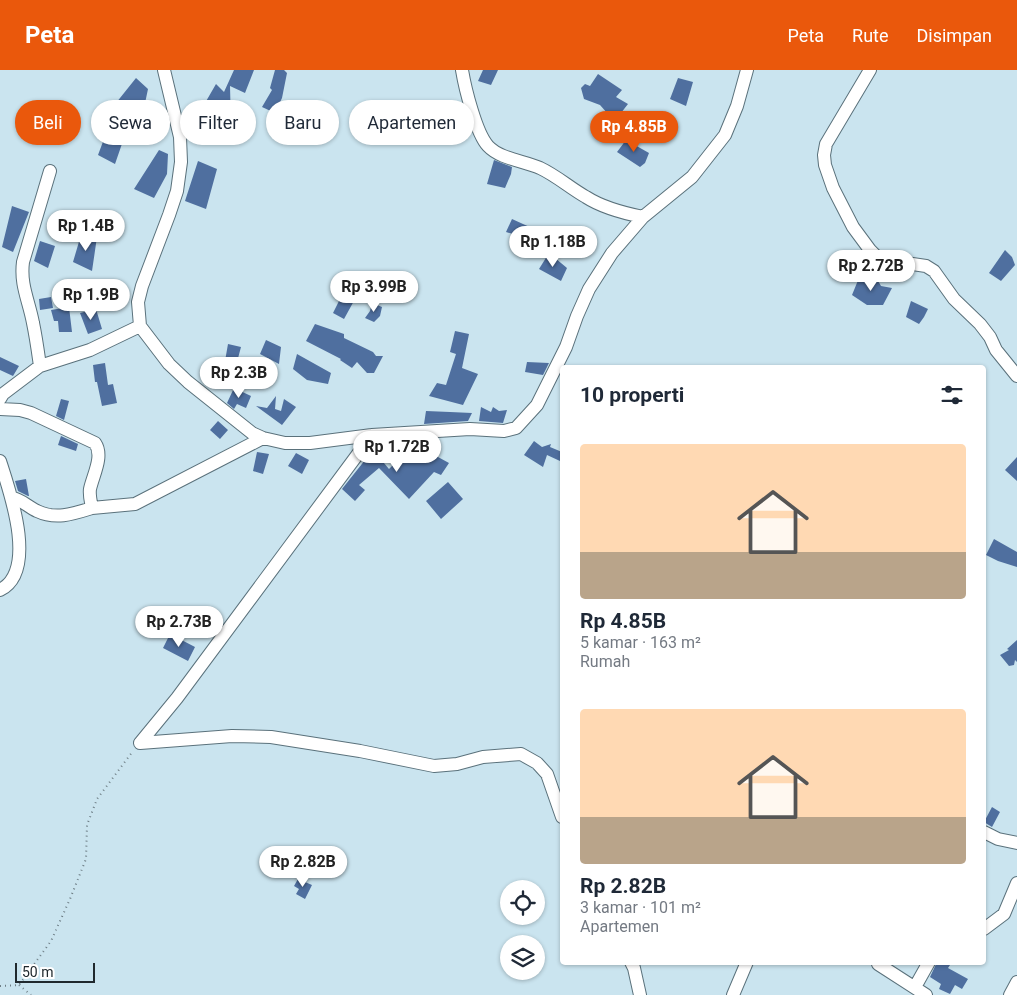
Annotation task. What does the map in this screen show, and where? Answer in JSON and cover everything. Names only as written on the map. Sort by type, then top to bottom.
[{"type":"street","points":[[164,70],[180,137],[181,162],[177,191],[142,286],[138,302],[140,326],[169,364],[188,382],[252,433],[263,438],[285,443],[310,443],[372,435],[470,430],[504,431],[516,428],[538,405],[558,365],[589,289],[612,253],[643,217],[692,177],[725,135],[737,106],[747,70]]},
{"type":"street","points":[[462,70],[466,90],[481,136],[488,146],[497,152],[542,169],[596,203],[623,213],[643,217]]},
{"type":"street","points":[[870,70],[826,144],[825,166],[833,188],[853,227],[870,250],[879,259],[926,266],[934,271],[954,300],[980,324],[990,337],[996,350],[1017,376]]},
{"type":"street","points":[[40,366],[33,321],[23,291],[21,276],[22,262],[50,170]]},
{"type":"street","points":[[0,399],[3,394],[40,366],[90,350],[140,326]]},
{"type":"street","points":[[0,409],[20,410],[31,413],[94,443],[98,447],[90,490],[92,508]]},
{"type":"street","points":[[140,743],[183,691],[372,435]]},
{"type":"street","points":[[12,498],[21,501],[38,512],[53,516],[67,516],[92,508],[135,504],[263,438]]},
{"type":"street","points":[[0,461],[12,498],[20,556],[16,573],[7,586],[0,590]]},
{"type":"street","points":[[140,743],[232,736],[270,737],[360,751],[434,766],[457,764],[483,757],[521,754],[537,764],[547,774],[560,811]]},
{"type":"street","points":[[986,833],[998,839],[1017,843]]},
{"type":"street","points":[[986,928],[1004,914],[1017,883]]},
{"type":"street","points":[[632,965],[640,995]]},
{"type":"street","points":[[733,995],[745,965]]},
{"type":"street","points":[[880,965],[926,995]]},
{"type":"street","points":[[915,987],[927,965]]},
{"type":"street","points":[[1010,995],[1017,982]]},
{"type":"path","points":[[20,985],[51,941],[70,899],[86,859],[87,825],[96,799],[140,743]]},
{"type":"path","points":[[0,986],[20,985],[31,995]]},
{"type":"building","points":[[234,70],[254,70],[245,93],[230,86],[230,100],[207,100],[216,84],[224,92]]},
{"type":"building","points":[[275,70],[284,70],[287,73],[281,100],[266,100],[272,90],[270,88]]},
{"type":"building","points":[[483,70],[498,70],[491,85],[478,81]]},
{"type":"building","points":[[598,74],[622,90],[616,97],[628,104],[617,118],[608,114],[600,105],[584,99],[581,88],[585,84],[590,86]]},
{"type":"building","points":[[136,78],[148,89],[146,100],[118,100]]},
{"type":"building","points":[[678,78],[693,82],[686,106],[670,99]]},
{"type":"building","points":[[266,100],[266,109],[262,107]]},
{"type":"building","points":[[626,140],[649,153],[645,163],[640,167],[617,152]]},
{"type":"building","points":[[102,145],[122,145],[115,164],[98,155]]},
{"type":"building","points":[[159,150],[168,154],[167,174],[154,198],[134,189]]},
{"type":"building","points":[[494,160],[512,167],[505,188],[487,184]]},
{"type":"building","points":[[198,161],[217,169],[206,209],[185,201]]},
{"type":"building","points":[[12,206],[29,212],[13,252],[2,247]]},
{"type":"building","points":[[512,219],[534,229],[521,251],[510,246],[516,235],[506,232]]},
{"type":"building","points":[[81,235],[97,237],[92,271],[73,262]]},
{"type":"building","points":[[40,241],[55,246],[48,268],[34,261]]},
{"type":"building","points":[[1005,250],[1012,257],[1015,265],[1001,281],[989,273]]},
{"type":"building","points":[[549,253],[567,268],[561,281],[539,269]]},
{"type":"building","points":[[861,273],[871,286],[877,279],[881,286],[892,288],[883,305],[867,305],[852,295]]},
{"type":"building","points":[[343,293],[355,299],[344,319],[333,313]]},
{"type":"building","points":[[51,297],[53,308],[40,310],[39,299]]},
{"type":"building","points":[[911,301],[928,309],[919,324],[906,317]]},
{"type":"building","points":[[372,303],[382,307],[380,316],[374,322],[365,318],[370,311]]},
{"type":"building","points":[[69,307],[72,332],[59,332],[58,321],[54,321],[51,310]]},
{"type":"building","points":[[96,309],[102,329],[88,334],[80,313]]},
{"type":"building","points":[[315,324],[344,334],[344,338],[373,352],[376,356],[383,356],[374,373],[367,373],[357,362],[352,368],[341,359],[306,341]]},
{"type":"building","points":[[455,331],[469,334],[462,368],[478,374],[463,405],[429,396],[437,383],[446,385],[456,354],[450,352]]},
{"type":"building","points":[[266,340],[281,347],[279,364],[260,354]]},
{"type":"building","points":[[228,344],[241,347],[237,362],[231,365],[225,361]]},
{"type":"building","points":[[297,354],[331,373],[328,384],[307,380],[293,369]]},
{"type":"building","points":[[0,357],[19,366],[13,376],[0,370]]},
{"type":"building","points":[[527,362],[549,363],[543,375],[525,372]]},
{"type":"building","points":[[105,363],[108,385],[113,384],[117,403],[102,406],[97,382],[95,382],[93,365]]},
{"type":"building","points":[[234,388],[251,396],[246,408],[237,404],[234,409],[227,403]]},
{"type":"building","points":[[276,396],[275,409],[281,411],[284,399],[296,407],[282,425],[256,406],[267,408]]},
{"type":"building","points":[[61,399],[69,401],[64,420],[56,416]]},
{"type":"building","points":[[481,407],[491,412],[493,407],[499,411],[507,410],[503,423],[479,421]]},
{"type":"building","points":[[426,411],[472,413],[468,421],[424,424]]},
{"type":"building","points":[[218,421],[228,430],[220,439],[210,430]]},
{"type":"building","points":[[61,436],[78,444],[76,451],[58,445]]},
{"type":"building","points":[[534,441],[542,447],[551,444],[550,447],[560,451],[560,461],[547,455],[543,467],[524,455]]},
{"type":"building","points":[[373,450],[389,469],[407,451],[418,463],[427,451],[449,463],[441,475],[434,472],[409,499],[379,468],[359,485],[365,490],[355,501],[342,489]]},
{"type":"building","points":[[257,452],[269,454],[263,474],[253,471]]},
{"type":"building","points":[[296,453],[309,460],[302,474],[288,466]]},
{"type":"building","points":[[1017,457],[1017,481],[1005,470]]},
{"type":"building","points":[[26,479],[29,496],[18,491],[15,481]]},
{"type":"building","points":[[448,482],[463,499],[441,519],[426,501]]},
{"type":"building","points":[[994,539],[1017,552],[1017,567],[986,555]]},
{"type":"building","points":[[170,634],[195,647],[188,661],[163,648]]},
{"type":"building","points":[[1017,640],[1017,662],[1015,660],[1014,665],[1009,666],[1000,655],[1009,650],[1007,649]]},
{"type":"building","points":[[992,807],[1000,812],[992,827],[986,823],[986,818]]},
{"type":"building","points":[[298,879],[312,885],[305,899],[296,894],[299,889],[294,886]]},
{"type":"building","points":[[936,965],[950,965],[948,968],[968,979],[962,989],[955,985],[950,994],[939,989],[941,984],[930,977]]}]
